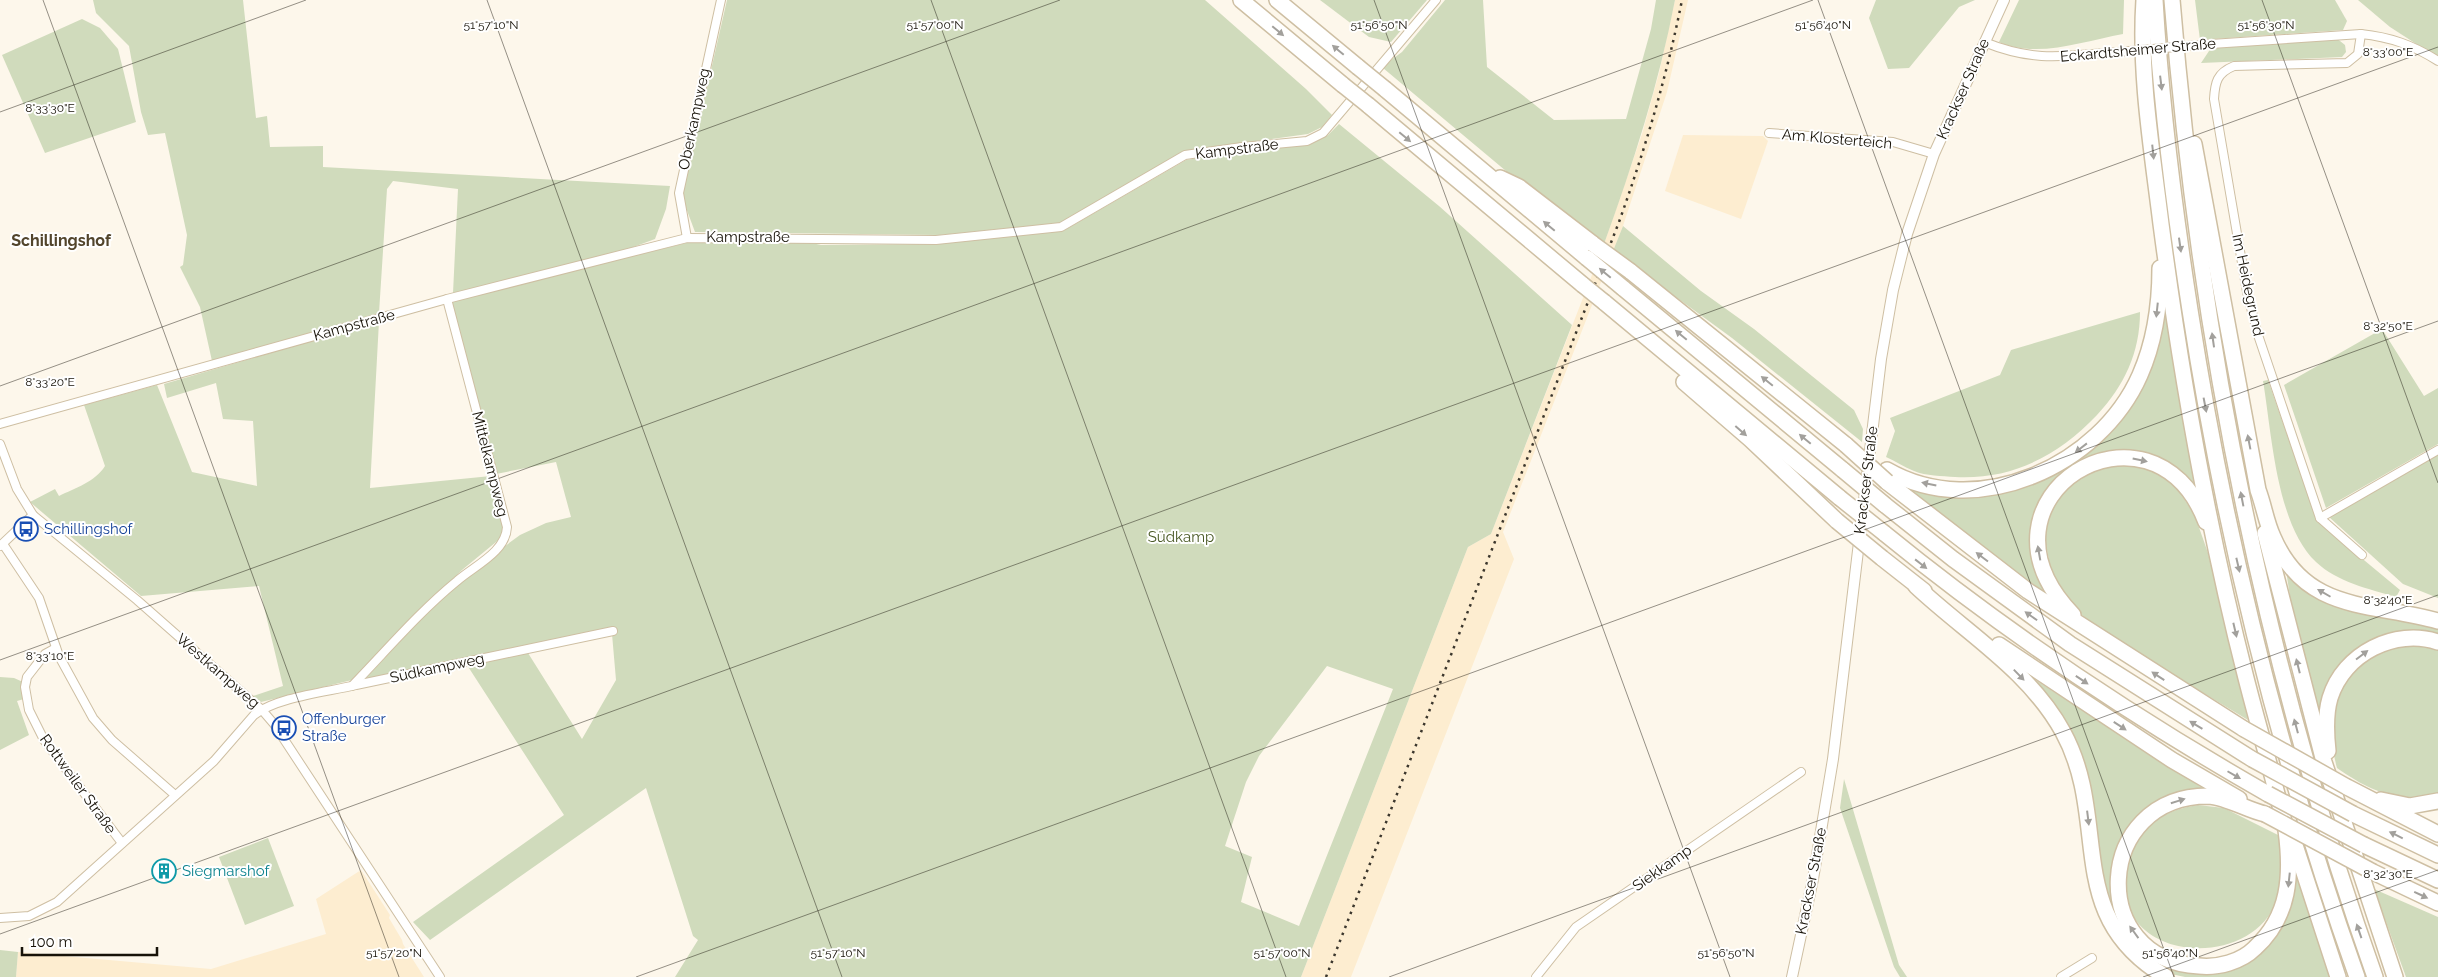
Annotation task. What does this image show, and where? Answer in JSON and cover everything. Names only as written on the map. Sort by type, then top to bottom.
[{"type":"highway","points":[[1241,0],[1658,348],[1840,498],[1965,597],[2063,668],[2153,726],[2271,787],[2364,844],[2438,880]]},
{"type":"highway","points":[[1278,0],[1483,170],[1590,251],[1630,271],[1887,476],[2028,592],[2244,729],[2362,796],[2438,834]]},
{"type":"highway","points":[[2144,0],[2144,66],[2157,191],[2187,391],[2220,566],[2271,787],[2286,830],[2290,876],[2283,912],[2264,940],[2253,951],[2239,959],[2222,965],[2205,967],[2176,963],[2160,956],[2144,944],[2124,915],[2118,897],[2119,866],[2123,850],[2132,833],[2149,816],[2163,807],[2194,797],[2210,796],[2265,814]]},
{"type":"highway","points":[[2155,0],[2158,57],[2179,242],[2201,384],[2224,506],[2280,734],[2315,855],[2357,977]]},
{"type":"highway","points":[[2172,0],[2188,169],[2219,382],[2252,550],[2303,752],[2337,866],[2375,977]]},
{"type":"highway","points":[[2175,40],[2258,490],[2274,539],[2282,554],[2302,579],[2342,602],[2438,621]]},
{"type":"highway","points":[[1887,476],[1950,488],[2002,486],[2050,469],[2102,430],[2126,400],[2139,377],[2150,349],[2157,316],[2160,283],[2157,191]]},
{"type":"highway","points":[[1590,251],[1623,288],[1885,505],[1953,559],[2070,644],[2252,759],[2347,814],[2438,855]]},
{"type":"highway","points":[[1658,348],[1668,367],[1750,439],[1837,521],[1947,614],[1982,641],[2017,673],[2042,702],[2062,731],[2078,768],[2084,790],[2096,886],[2104,908],[2114,930],[2129,950],[2147,966],[2166,977]]},
{"type":"highway","points":[[2094,635],[2058,598],[2048,582],[2038,551],[2037,536],[2046,506],[2053,492],[2072,474],[2084,466],[2110,458],[2126,457],[2147,461],[2168,471],[2180,480],[2201,510],[2220,566]]},
{"type":"highway","points":[[2258,490],[2258,503],[2273,568],[2308,706],[2347,814]]},
{"type":"highway","points":[[1916,586],[2050,681],[2172,760],[2265,814],[2373,872],[2438,903]]},
{"type":"highway","points":[[2395,977],[2329,758],[2326,730],[2331,695],[2357,658],[2382,643],[2412,637],[2438,642]]},
{"type":"highway","points":[[2271,787],[2338,977]]},
{"type":"highway","points":[[2362,796],[2410,806],[2438,801]]},
{"type":"street","name":"Oberkampweg","points":[[687,238],[679,193],[721,0]]},
{"type":"street","name":"Kampstraße","points":[[0,424],[447,299],[687,238],[936,240],[1061,227],[1185,155],[1307,141],[1323,132],[1436,0]]},
{"type":"street","name":"Krackser Straße","points":[[1792,977],[1813,879],[1833,759],[1884,339],[1893,290],[1907,234],[1934,154],[2004,0]]},
{"type":"street","name":"Eckardtsheimer Straße","points":[[1984,42],[2026,56],[2049,58],[2211,44],[2361,34],[2386,36],[2423,51],[2438,61]]},
{"type":"street","name":"Im Heidegrund","points":[[2320,518],[2252,315],[2215,108],[2215,87],[2217,77],[2224,70],[2234,66],[2347,63],[2358,54],[2361,34]]},
{"type":"street","name":"Am Klosterteich","points":[[1769,133],[1893,142],[1934,154]]},
{"type":"street","name":"Mittelkampweg","points":[[352,686],[446,590],[498,549],[506,536],[500,500],[447,299]]},
{"type":"street","name":"Westkampweg","points":[[0,444],[17,489],[33,515],[137,600],[262,710],[288,743],[440,977]]},
{"type":"street","points":[[2362,555],[2320,518],[2438,450]]},
{"type":"street","points":[[33,515],[2,545],[39,598],[56,648],[68,674],[93,718],[112,740],[175,796]]},
{"type":"street","name":"Südkampweg","points":[[262,710],[281,702],[352,686],[613,631]]},
{"type":"street","name":"Rottweiler Straße","points":[[56,648],[45,654],[27,677],[25,687],[30,710],[44,740],[122,843]]},
{"type":"street","points":[[0,918],[29,916],[49,908],[214,761],[254,715],[262,710]]},
{"type":"street","name":"Siekkamp","points":[[1536,977],[1576,927],[1800,772]]},
{"type":"street","points":[[2061,977],[2092,958]]},
{"type":"shaded area","points":[[1675,0],[1688,0],[1667,92],[1623,226],[1503,532],[1514,559],[1351,977],[1301,977],[1468,547],[1491,534],[1604,244],[1642,134],[1659,73]]},
{"type":"shaded area","points":[[1683,135],[1763,136],[1768,141],[1741,219],[1665,191]]},
{"type":"shaded area","points":[[361,870],[390,915],[389,918],[403,944],[424,977],[16,977],[18,952],[211,969],[326,934],[316,899]]},
{"type":"green space","points":[[93,0],[243,0],[256,118],[267,116],[270,147],[323,146],[323,167],[670,186],[666,209],[655,239],[628,249],[453,293],[458,189],[393,181],[387,189],[379,313],[212,361],[200,307],[180,267],[183,265],[187,235],[165,133],[148,135],[141,112],[129,46],[96,13]]},
{"type":"green space","points":[[727,0],[1205,0],[1306,89],[1332,115],[1322,127],[1308,134],[1185,151],[1061,223],[940,235],[695,232],[682,197]]},
{"type":"green space","points":[[1320,0],[1427,0],[1391,42],[1369,37]]},
{"type":"green space","points":[[1445,0],[1483,0],[1487,67],[1554,120],[1626,119],[1651,29],[1656,0],[1675,0],[1669,31],[1644,124],[1604,244],[1549,207],[1383,68],[1402,52]]},
{"type":"green space","points":[[1876,0],[1975,0],[1959,7],[1909,68],[1888,69],[1869,18]]},
{"type":"green space","points":[[2019,0],[2124,0],[2123,34],[2045,49],[2014,47],[1999,42]]},
{"type":"green space","points":[[2195,0],[2335,0],[2347,21],[2343,30],[2200,40]]},
{"type":"green space","points":[[2358,0],[2438,0],[2438,58],[2390,27]]},
{"type":"green space","points":[[82,19],[100,28],[118,49],[136,122],[45,153],[2,55]]},
{"type":"green space","points":[[2335,37],[2345,45],[2346,52],[2342,57],[2201,63],[2211,48]]},
{"type":"green space","name":"Südkamp","points":[[1339,124],[1439,206],[1572,325],[1491,534],[1468,547],[1301,977],[675,977],[698,940],[693,936],[646,788],[430,940],[413,922],[564,815],[467,665],[528,653],[582,739],[616,680],[612,634],[369,679],[366,678],[430,609],[478,566],[520,535],[546,523],[571,517],[556,462],[496,474],[448,302],[698,240],[807,242],[821,245],[937,244],[1063,231],[1186,160],[1235,152],[1309,145],[1328,135]],"holes":[[[1327,666],[1393,689],[1299,926],[1241,902],[1252,857],[1225,846],[1246,782],[1259,756]]]},
{"type":"green space","points":[[1623,226],[1701,291],[1754,329],[1854,410],[1863,429],[1862,442],[1732,338],[1613,251]]},
{"type":"green space","points":[[2166,311],[2200,495],[2185,478],[2167,463],[2146,453],[2134,450],[2104,453],[2086,459],[2070,468],[2044,494],[2031,528],[2031,547],[2034,560],[2049,596],[1898,483],[1967,496],[2082,455],[2160,336]]},
{"type":"green space","points":[[2140,312],[2134,355],[2115,392],[2107,404],[2082,430],[2050,453],[2015,470],[1976,477],[1934,476],[1919,473],[1886,457],[1895,431],[1890,418],[2000,375],[2011,350]]},
{"type":"green space","points":[[379,321],[370,488],[491,476],[507,533],[462,570],[352,680],[261,702],[253,696],[283,686],[259,586],[141,596],[30,502],[55,489],[59,496],[78,487],[96,476],[105,466],[84,405],[157,385],[192,472],[257,486],[253,421],[223,419],[216,383],[167,398],[164,384]]},
{"type":"green space","points":[[2382,329],[2424,396],[2438,388],[2438,444],[2326,508],[2284,385]]},
{"type":"green space","points":[[2268,380],[2317,521],[2400,590],[2396,597],[2364,588],[2334,575],[2316,562],[2303,545],[2292,525],[2278,477],[2263,381]]},
{"type":"green space","points":[[2438,455],[2438,598],[2403,584],[2329,517]]},
{"type":"green space","points":[[2124,464],[2150,469],[2174,483],[2195,516],[2208,553],[2248,720],[2101,631],[2063,595],[2052,576],[2044,534],[2057,494],[2077,478],[2099,467]]},
{"type":"green space","points":[[2286,570],[2388,617],[2438,628],[2438,635],[2424,631],[2409,630],[2381,636],[2368,642],[2346,659],[2338,671],[2318,713],[2292,610]]},
{"type":"green space","points":[[2417,643],[2438,648],[2438,793],[2424,796],[2397,796],[2373,789],[2337,768],[2332,735],[2333,718],[2343,685],[2352,671],[2364,660],[2383,649]]},
{"type":"green space","points":[[0,677],[14,678],[23,682],[24,699],[17,701],[29,735],[0,750]]},
{"type":"green space","points":[[2034,679],[2207,791],[2173,796],[2158,802],[2147,809],[2130,827],[2119,849],[2113,874],[2117,920],[2106,891],[2098,851],[2094,806],[2085,769],[2062,717]]},
{"type":"green space","points":[[1844,779],[1899,965],[1907,977],[1900,977],[1894,967],[1840,808]]},
{"type":"green space","points":[[2198,805],[2224,808],[2280,836],[2284,862],[2283,877],[2277,900],[2261,925],[2238,940],[2210,948],[2181,946],[2155,937],[2135,919],[2125,893],[2128,858],[2132,842],[2136,836],[2165,815]]},
{"type":"green space","points":[[268,838],[294,906],[245,925],[219,857]]},
{"type":"green space","points":[[2295,868],[2332,977],[2185,977],[2171,974],[2144,951],[2163,963],[2191,972],[2213,971],[2283,920],[2292,901]]},
{"type":"green space","points":[[2374,889],[2438,917],[2438,977],[2406,977]]},
{"type":"green space","points":[[0,950],[18,952],[16,977],[0,977]]},
{"type":"railway","points":[[1326,977],[1619,222],[1655,112],[1682,0]]},
{"type":"place","name":"Schillingshof","points":[[26,529]]},
{"type":"place","name":"Offenburger Straße","points":[[284,728]]},
{"type":"place","name":"Siegmarshof","points":[[164,871]]},
{"type":"district","name":"Schillingshof","points":[[61,240]]}]
